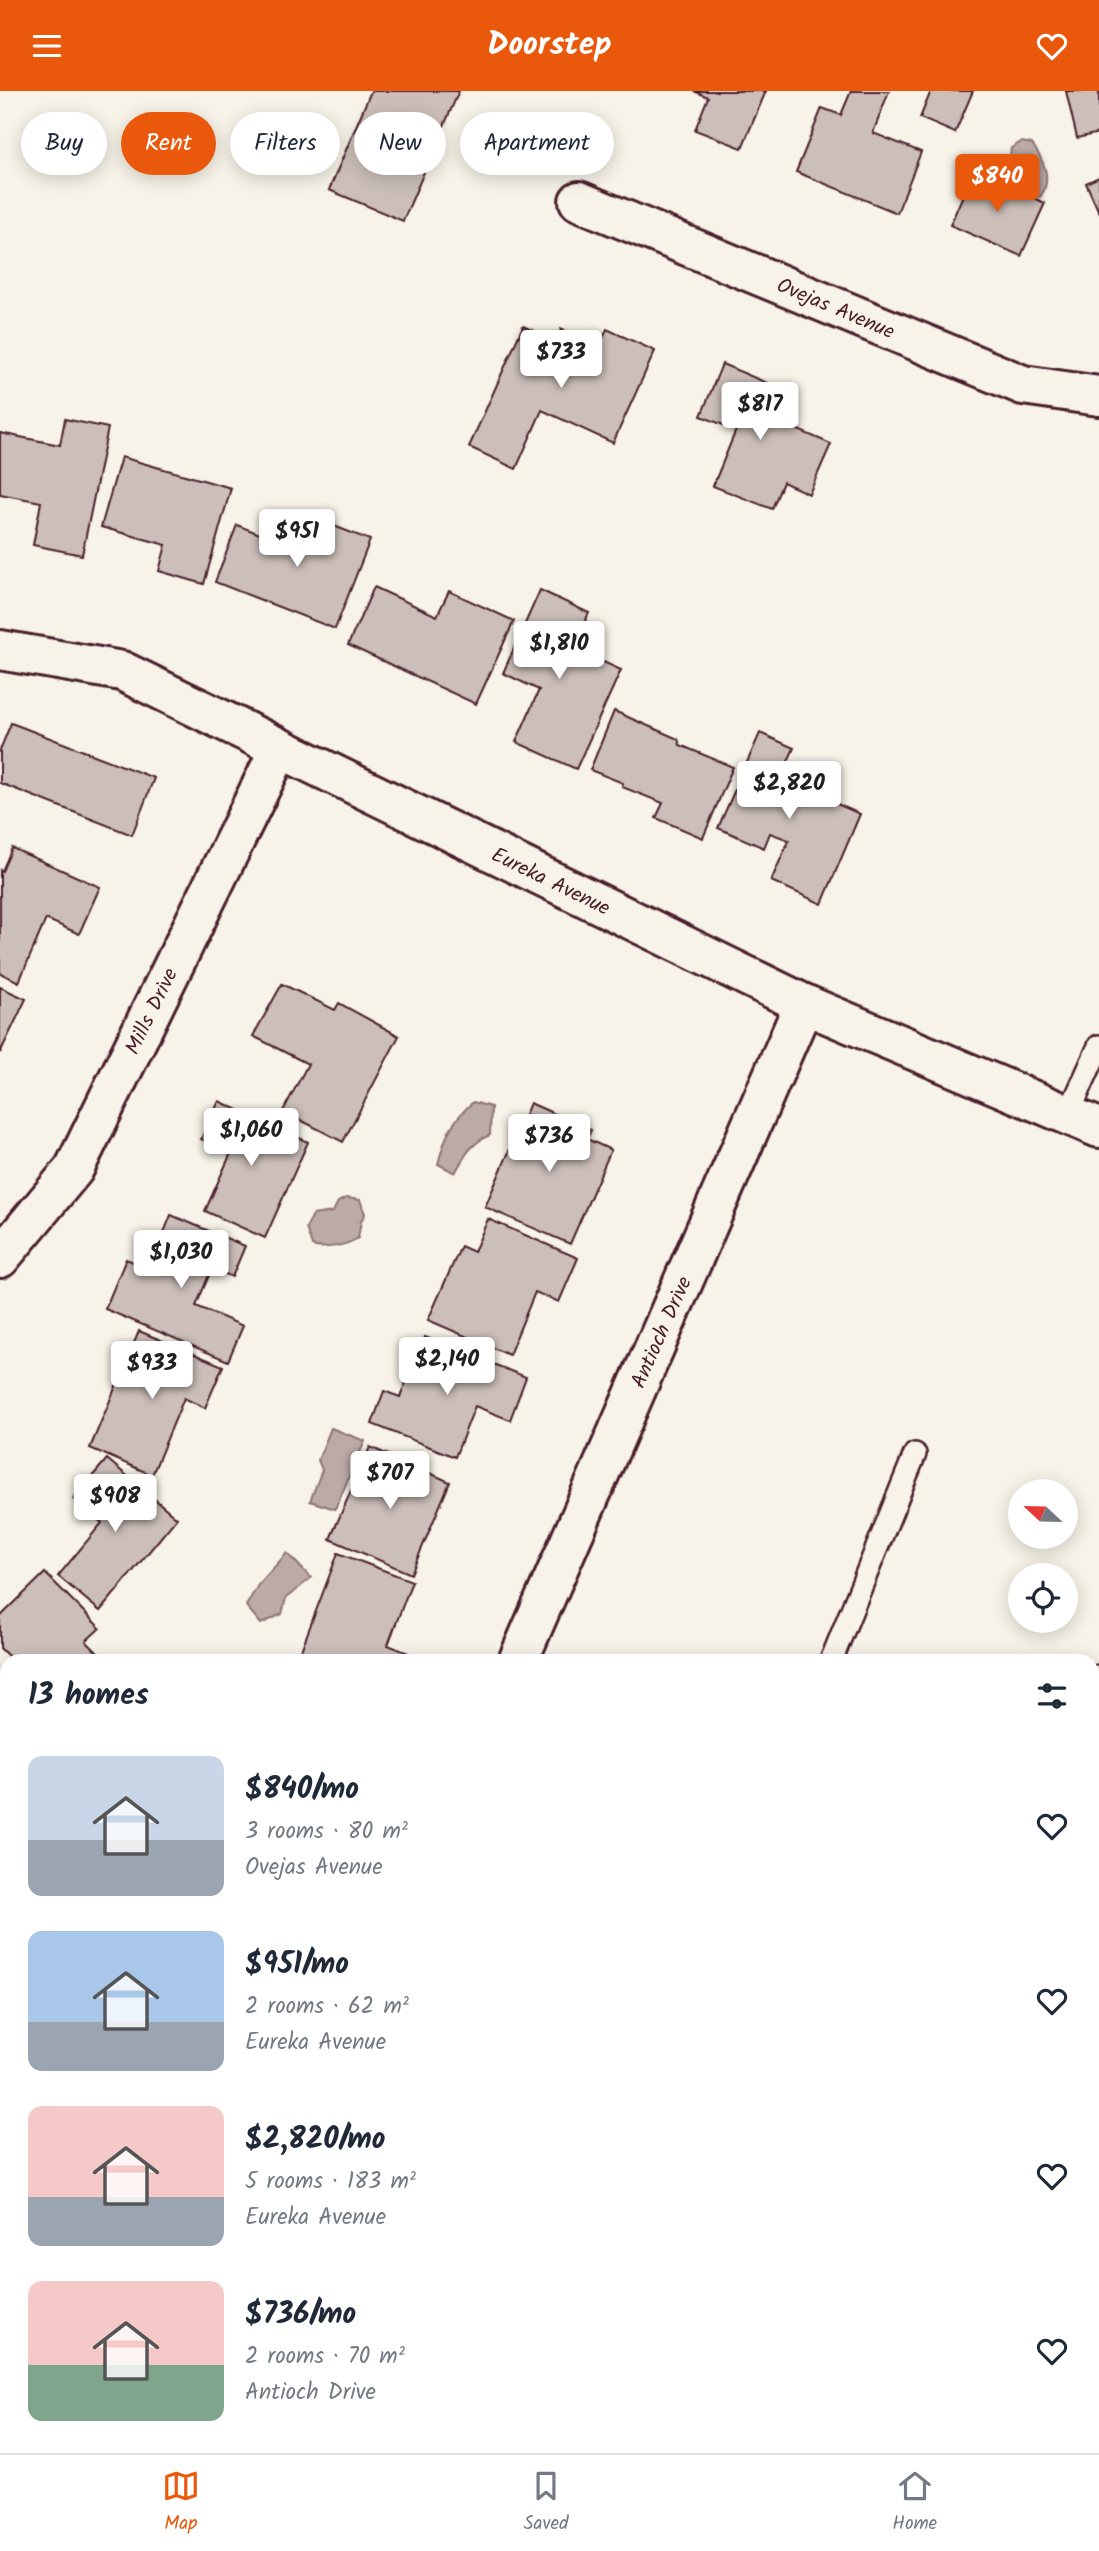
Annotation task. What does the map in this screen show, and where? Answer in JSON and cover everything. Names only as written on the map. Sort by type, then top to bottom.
[{"type":"street","name":"Ovejas Avenue","points":[[579,201],[1023,385],[1099,396]]},
{"type":"street","name":"Eureka Avenue","points":[[0,650],[122,671],[279,750],[804,1004],[1084,1122]]},
{"type":"street","name":"Mills Drive","points":[[0,1258],[74,1169],[279,750]]},
{"type":"street","name":"Antioch Drive","points":[[530,1654],[804,1004]]},
{"type":"lane","points":[[1084,1122],[1099,1046]]},
{"type":"lane","points":[[834,1654],[915,1454]]},
{"type":"shaded area","points":[[1021,142],[1032,144],[1043,163],[1046,184],[1040,197],[1025,194],[1013,173],[1011,148]]},
{"type":"shaded area","points":[[473,1102],[491,1107],[490,1135],[473,1146],[455,1173],[438,1164],[450,1130]]},
{"type":"shaded area","points":[[346,1198],[360,1200],[365,1214],[358,1238],[336,1246],[312,1246],[306,1228],[313,1215],[333,1212],[338,1202]]},
{"type":"shaded area","points":[[331,1428],[365,1441],[335,1509],[310,1501],[322,1470],[318,1460]]},
{"type":"shaded area","points":[[287,1553],[311,1578],[286,1598],[282,1614],[261,1624],[246,1606],[258,1585]]},
{"type":"building","points":[[371,91],[459,91],[446,121],[446,112],[362,112]]},
{"type":"building","points":[[694,91],[766,91],[742,148],[695,130],[708,97]]},
{"type":"building","points":[[851,91],[889,91],[873,133],[921,152],[897,213],[796,172],[822,108],[841,115]]},
{"type":"building","points":[[931,91],[973,91],[955,133],[920,118]]},
{"type":"building","points":[[1066,91],[1099,91],[1099,133],[1077,138]]},
{"type":"building","points":[[354,131],[354,175],[423,175],[403,221],[329,190],[335,175],[340,175],[340,164]]},
{"type":"building","points":[[973,172],[1045,203],[1021,256],[950,225]]},
{"type":"building","points":[[1099,177],[1099,212],[1086,183]]},
{"type":"building","points":[[523,326],[556,341],[561,329],[599,347],[607,329],[655,351],[613,443],[542,410],[516,469],[469,447]]},
{"type":"building","points":[[722,364],[772,385],[761,414],[831,444],[809,494],[783,482],[772,509],[713,486],[736,430],[701,416]]},
{"type":"building","points":[[65,419],[108,428],[82,555],[33,545],[41,502],[0,494],[0,433],[60,445]]},
{"type":"building","points":[[121,457],[231,488],[204,584],[159,571],[166,545],[101,527]]},
{"type":"building","points":[[306,515],[370,540],[335,629],[215,582],[237,525],[293,547]]},
{"type":"building","points":[[374,587],[437,616],[449,591],[514,621],[476,704],[348,645]]},
{"type":"building","points":[[540,590],[589,613],[572,648],[621,670],[576,769],[516,742],[539,690],[503,673]]},
{"type":"building","points":[[614,711],[678,739],[680,745],[733,767],[703,838],[656,818],[663,803],[622,787],[623,783],[590,770]]},
{"type":"building","points":[[11,723],[154,778],[132,835],[0,783],[0,750]]},
{"type":"building","points":[[760,733],[794,748],[780,779],[860,814],[822,904],[771,881],[789,840],[770,833],[764,848],[718,828]]},
{"type":"building","points":[[12,848],[100,887],[79,934],[46,919],[19,982],[0,973],[0,870],[2,871]]},
{"type":"building","points":[[282,984],[335,1010],[339,1003],[399,1036],[343,1142],[283,1111],[308,1064],[253,1036]]},
{"type":"building","points":[[0,987],[26,999],[0,1053]]},
{"type":"building","points":[[219,1101],[308,1142],[265,1238],[205,1211],[231,1153],[201,1139]]},
{"type":"building","points":[[530,1103],[591,1130],[587,1139],[611,1150],[570,1244],[485,1207]]},
{"type":"building","points":[[171,1215],[245,1246],[232,1277],[212,1268],[196,1306],[243,1326],[228,1361],[105,1309],[126,1259],[166,1275],[176,1252],[159,1245]]},
{"type":"building","points":[[488,1219],[578,1258],[559,1302],[535,1292],[509,1355],[428,1320],[461,1246],[474,1252]]},
{"type":"building","points":[[139,1331],[223,1366],[205,1408],[184,1398],[152,1475],[90,1448]]},
{"type":"building","points":[[425,1337],[526,1377],[510,1420],[475,1406],[455,1457],[372,1424],[384,1391],[400,1397]]},
{"type":"building","points":[[370,1447],[450,1482],[411,1574],[330,1539]]},
{"type":"building","points":[[107,1459],[177,1518],[100,1611],[58,1576],[102,1523],[73,1499]]},
{"type":"building","points":[[338,1553],[412,1581],[388,1645],[411,1654],[300,1654]]},
{"type":"building","points":[[45,1573],[100,1628],[86,1641],[99,1654],[6,1654],[0,1648],[0,1617]]}]
